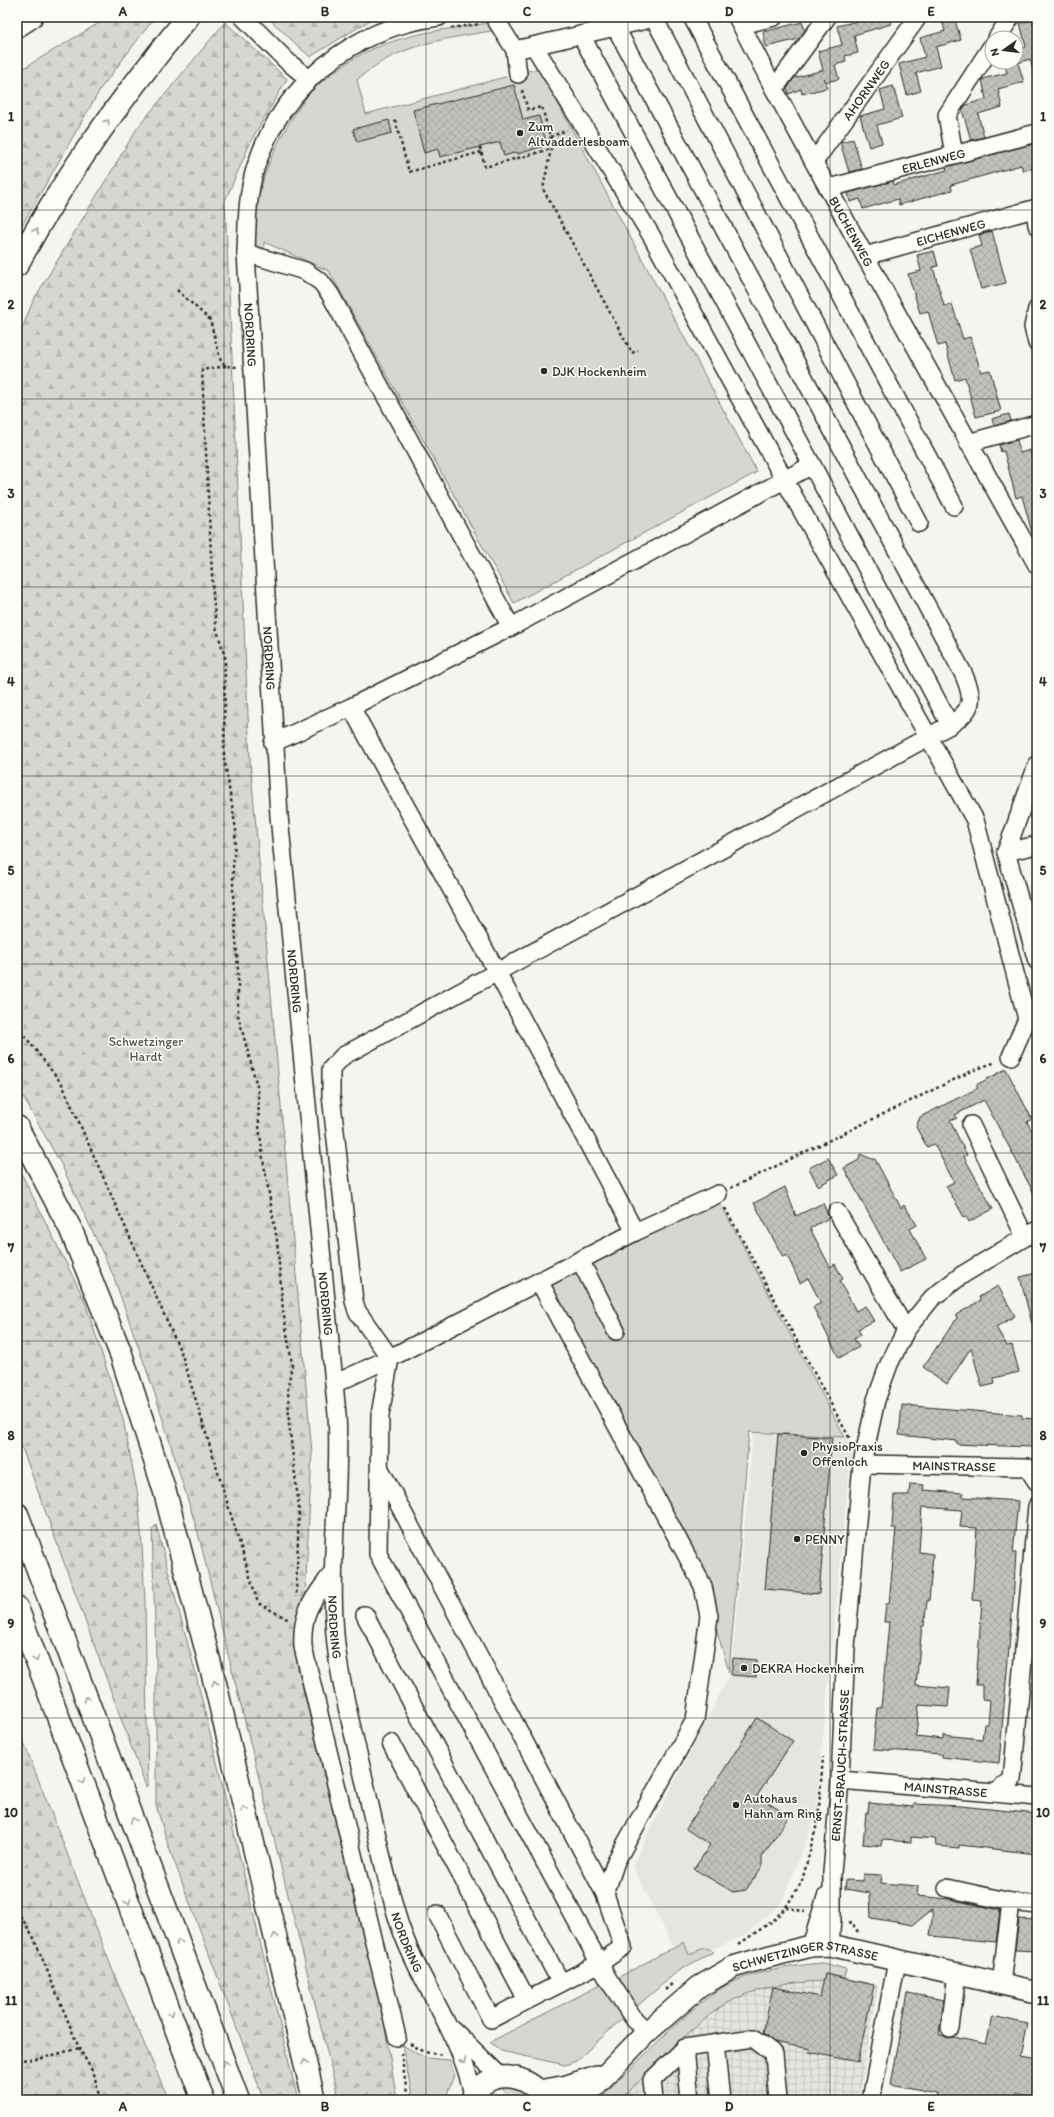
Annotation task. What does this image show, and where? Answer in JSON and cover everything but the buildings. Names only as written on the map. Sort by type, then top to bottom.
[{"type":"highway","points":[[17,26],[30,17]]},
{"type":"highway","points":[[17,265],[60,190],[88,148],[117,106],[188,17]]},
{"type":"highway","points":[[17,1127],[71,1230],[121,1354],[165,1492],[215,1683],[314,2100]]},
{"type":"highway","points":[[17,1514],[238,2100]]},
{"type":"highway","points":[[19,1615],[203,2100]]},
{"type":"main road","name":"SCHWETZINGER STRASSE","points":[[574,2100],[590,2092],[608,2071],[648,2032],[699,1987],[733,1967],[820,1945],[1037,1992]]},
{"type":"main road","points":[[472,2097],[486,2083],[501,2077],[522,2079],[543,2095],[608,2071]]},
{"type":"street","points":[[243,17],[288,62],[309,79]]},
{"type":"street","points":[[515,50],[580,35],[613,22],[657,17],[920,523]]},
{"type":"street","points":[[692,17],[954,506]]},
{"type":"street","points":[[739,21],[774,17]]},
{"type":"street","points":[[774,89],[827,17]]},
{"type":"street","name":"AHORNWEG","points":[[814,162],[918,17]]},
{"type":"street","points":[[1002,30],[1011,17]]},
{"type":"street","points":[[496,19],[515,50],[518,74]]},
{"type":"street","name":"BUCHENWEG","points":[[739,21],[774,89],[865,256],[1037,565]]},
{"type":"street","points":[[613,22],[963,673],[971,696],[969,708],[963,716],[950,725],[343,1056],[331,1069],[330,1088],[354,1301],[358,1311],[390,1358],[380,1415],[378,1554],[608,1979],[634,2019],[648,2032]]},
{"type":"street","name":"NORDRING","points":[[441,23],[411,23],[368,37],[331,60],[309,79],[284,108],[261,154],[249,196],[246,253],[273,743],[292,968],[334,1384],[339,1462],[334,1572],[335,1639],[342,1682],[397,1915],[416,1966],[450,2028],[470,2078],[472,2097]]},
{"type":"street","points":[[580,35],[812,465],[950,725]]},
{"type":"street","points":[[534,46],[651,235],[784,480],[975,820],[1027,1019],[1011,1056]]},
{"type":"street","points":[[954,154],[947,115],[984,58]]},
{"type":"street","name":"ERLENWEG","points":[[829,188],[1037,133]]},
{"type":"street","name":"EICHENWEG","points":[[865,256],[1036,214]]},
{"type":"street","points":[[246,253],[305,271],[321,282],[330,294],[511,627]]},
{"type":"street","points":[[1037,309],[1033,327],[1037,343]]},
{"type":"street","points":[[968,443],[1037,424]]},
{"type":"street","points":[[273,743],[351,707],[511,627],[812,465]]},
{"type":"street","points":[[351,707],[497,972],[635,1232]]},
{"type":"street","points":[[1037,765],[1006,852],[1034,938],[1037,961]]},
{"type":"street","points":[[1006,852],[1037,845]]},
{"type":"street","name":"ERNST-BRAUCH-STRASSE","points":[[820,1945],[832,1919],[832,1873],[840,1780],[846,1646],[862,1464],[876,1400],[889,1364],[906,1330],[932,1298],[962,1275],[1031,1234],[971,1125]]},
{"type":"street","points":[[334,1384],[390,1358],[635,1232],[718,1194]]},
{"type":"street","points":[[837,1212],[906,1330]]},
{"type":"street","points":[[580,1260],[616,1331]]},
{"type":"street","points":[[539,1282],[703,1586],[709,1616],[695,1720],[616,1861],[605,1894]]},
{"type":"street","name":"MAINSTRASSE","points":[[862,1464],[1032,1467],[1037,1482]]},
{"type":"street","points":[[379,1468],[605,1894],[623,1947],[600,1963],[490,2019],[437,1914]]},
{"type":"street","name":"MAINSTRASSE","points":[[840,1780],[994,1793],[1012,1780],[1037,1506]]},
{"type":"street","points":[[334,1572],[310,1603],[302,1627],[303,1647],[397,2037]]},
{"type":"street","points":[[365,1615],[561,1983]]},
{"type":"street","points":[[391,1743],[527,2000]]},
{"type":"street","points":[[994,1793],[1037,1797]]},
{"type":"street","points":[[947,1888],[1011,1902],[1037,1905]]},
{"type":"street","points":[[1001,1984],[1011,1902]]},
{"type":"street","points":[[872,2100],[897,1961]]},
{"type":"street","points":[[950,2028],[957,1974]]},
{"type":"street","name":"NORDRING","points":[[450,2028],[501,2077]]},
{"type":"street","points":[[654,2100],[652,2080],[685,2048],[753,2038],[774,2054],[778,2100]]},
{"type":"street","points":[[715,2044],[721,2100]]},
{"type":"street","points":[[685,2048],[690,2100]]},
{"type":"path","points":[[441,23],[531,17]]},
{"type":"path","points":[[518,74],[528,110],[542,106],[550,136],[551,149],[544,189],[632,353],[638,350]]},
{"type":"path","points":[[395,120],[409,172],[482,152]]},
{"type":"path","points":[[550,136],[572,128]]},
{"type":"path","points":[[480,147],[485,167],[551,149]]},
{"type":"path","points":[[177,290],[210,320],[218,354],[221,362],[226,366]]},
{"type":"path","points":[[253,366],[226,366],[202,370],[213,596],[216,627],[225,656],[224,757],[236,830],[233,887],[238,970],[238,1015],[258,1090],[263,1159],[277,1240],[283,1310],[292,1364],[288,1388],[289,1424],[299,1508],[296,1595],[302,1627]]},
{"type":"path","points":[[17,1026],[62,1084],[182,1355],[258,1603],[302,1627]]},
{"type":"path","points":[[786,1908],[802,1881],[818,1820],[823,1756]]},
{"type":"path","points":[[17,1911],[33,1936],[78,2048],[94,2074],[100,2100]]},
{"type":"path","points":[[397,2037],[425,2052],[445,2056]]},
{"type":"path","points":[[397,2037],[408,2100]]},
{"type":"path","points":[[17,2060],[39,2059],[78,2048]]},
{"type":"shaded area","points":[[754,1423],[841,1431],[854,1449],[849,1471],[815,1818],[781,1903],[744,1936],[681,1962],[632,1865],[731,1672]]},
{"type":"shaded area","points":[[829,1974],[878,1985],[859,2100],[607,2100],[726,1996]]},
{"type":"green space","points":[[109,17],[155,17],[101,88],[17,234],[17,72]]},
{"type":"green space","points":[[267,17],[375,17],[310,57]]},
{"type":"green space","name":"Schwetzinger Hardt","points":[[225,22],[287,79],[252,139],[225,201],[250,760],[312,1453],[305,1599],[297,1664],[384,2022],[397,2100],[339,2100],[198,1533],[155,1394],[113,1275],[61,1164],[17,1086],[17,341],[33,301],[138,127]]},
{"type":"green space","name":"DJK Hockenheim","points":[[497,22],[502,29],[425,44],[390,57],[373,67],[357,80],[366,114],[539,68],[757,472],[514,603],[329,271],[264,242],[264,258],[256,256],[255,234],[255,218],[262,183],[273,153],[296,112],[317,86],[354,59],[385,44],[416,35]]},
{"type":"green space","points":[[17,1165],[84,1299],[123,1419],[138,1496],[142,1545],[145,1602],[148,1784],[146,1787],[17,1434]]},
{"type":"green space","points":[[717,1197],[845,1437],[749,1432],[729,1672],[713,1618],[543,1282]]},
{"type":"green space","points":[[156,1525],[195,1671],[298,2100],[264,2100],[168,1845],[156,1805],[156,1657],[152,1529]]},
{"type":"green space","points":[[17,1725],[118,1984],[169,2100],[17,2100]]},
{"type":"green space","points":[[684,1942],[689,1955],[704,1948],[713,1952],[678,1971],[635,2008],[619,1977]]},
{"type":"green space","points":[[823,1963],[846,1969],[845,1978],[825,1974],[824,1981],[771,1987],[732,2000],[697,2026],[618,2100],[596,2100],[689,2012],[723,1987],[757,1974],[785,1968]]},
{"type":"green space","points":[[604,1983],[622,2019],[576,2061],[565,2065],[501,2051],[490,2042]]},
{"type":"green space","points":[[402,2045],[426,2058],[450,2060],[454,2075],[445,2100],[413,2100]]},
{"type":"green space","points":[[502,2086],[518,2088],[534,2100],[508,2100]]},
{"type":"place","name":"Zum Altvadderlesboam","points":[[520,133]]},
{"type":"place","name":"DJK Hockenheim","points":[[544,371]]},
{"type":"place","name":"PhysioPraxis Offenloch","points":[[804,1453]]},
{"type":"place","name":"PENNY","points":[[797,1539]]},
{"type":"place","name":"DEKRA Hockenheim","points":[[744,1668]]},
{"type":"place","name":"Autohaus Hahn am Ring","points":[[736,1805]]}]
